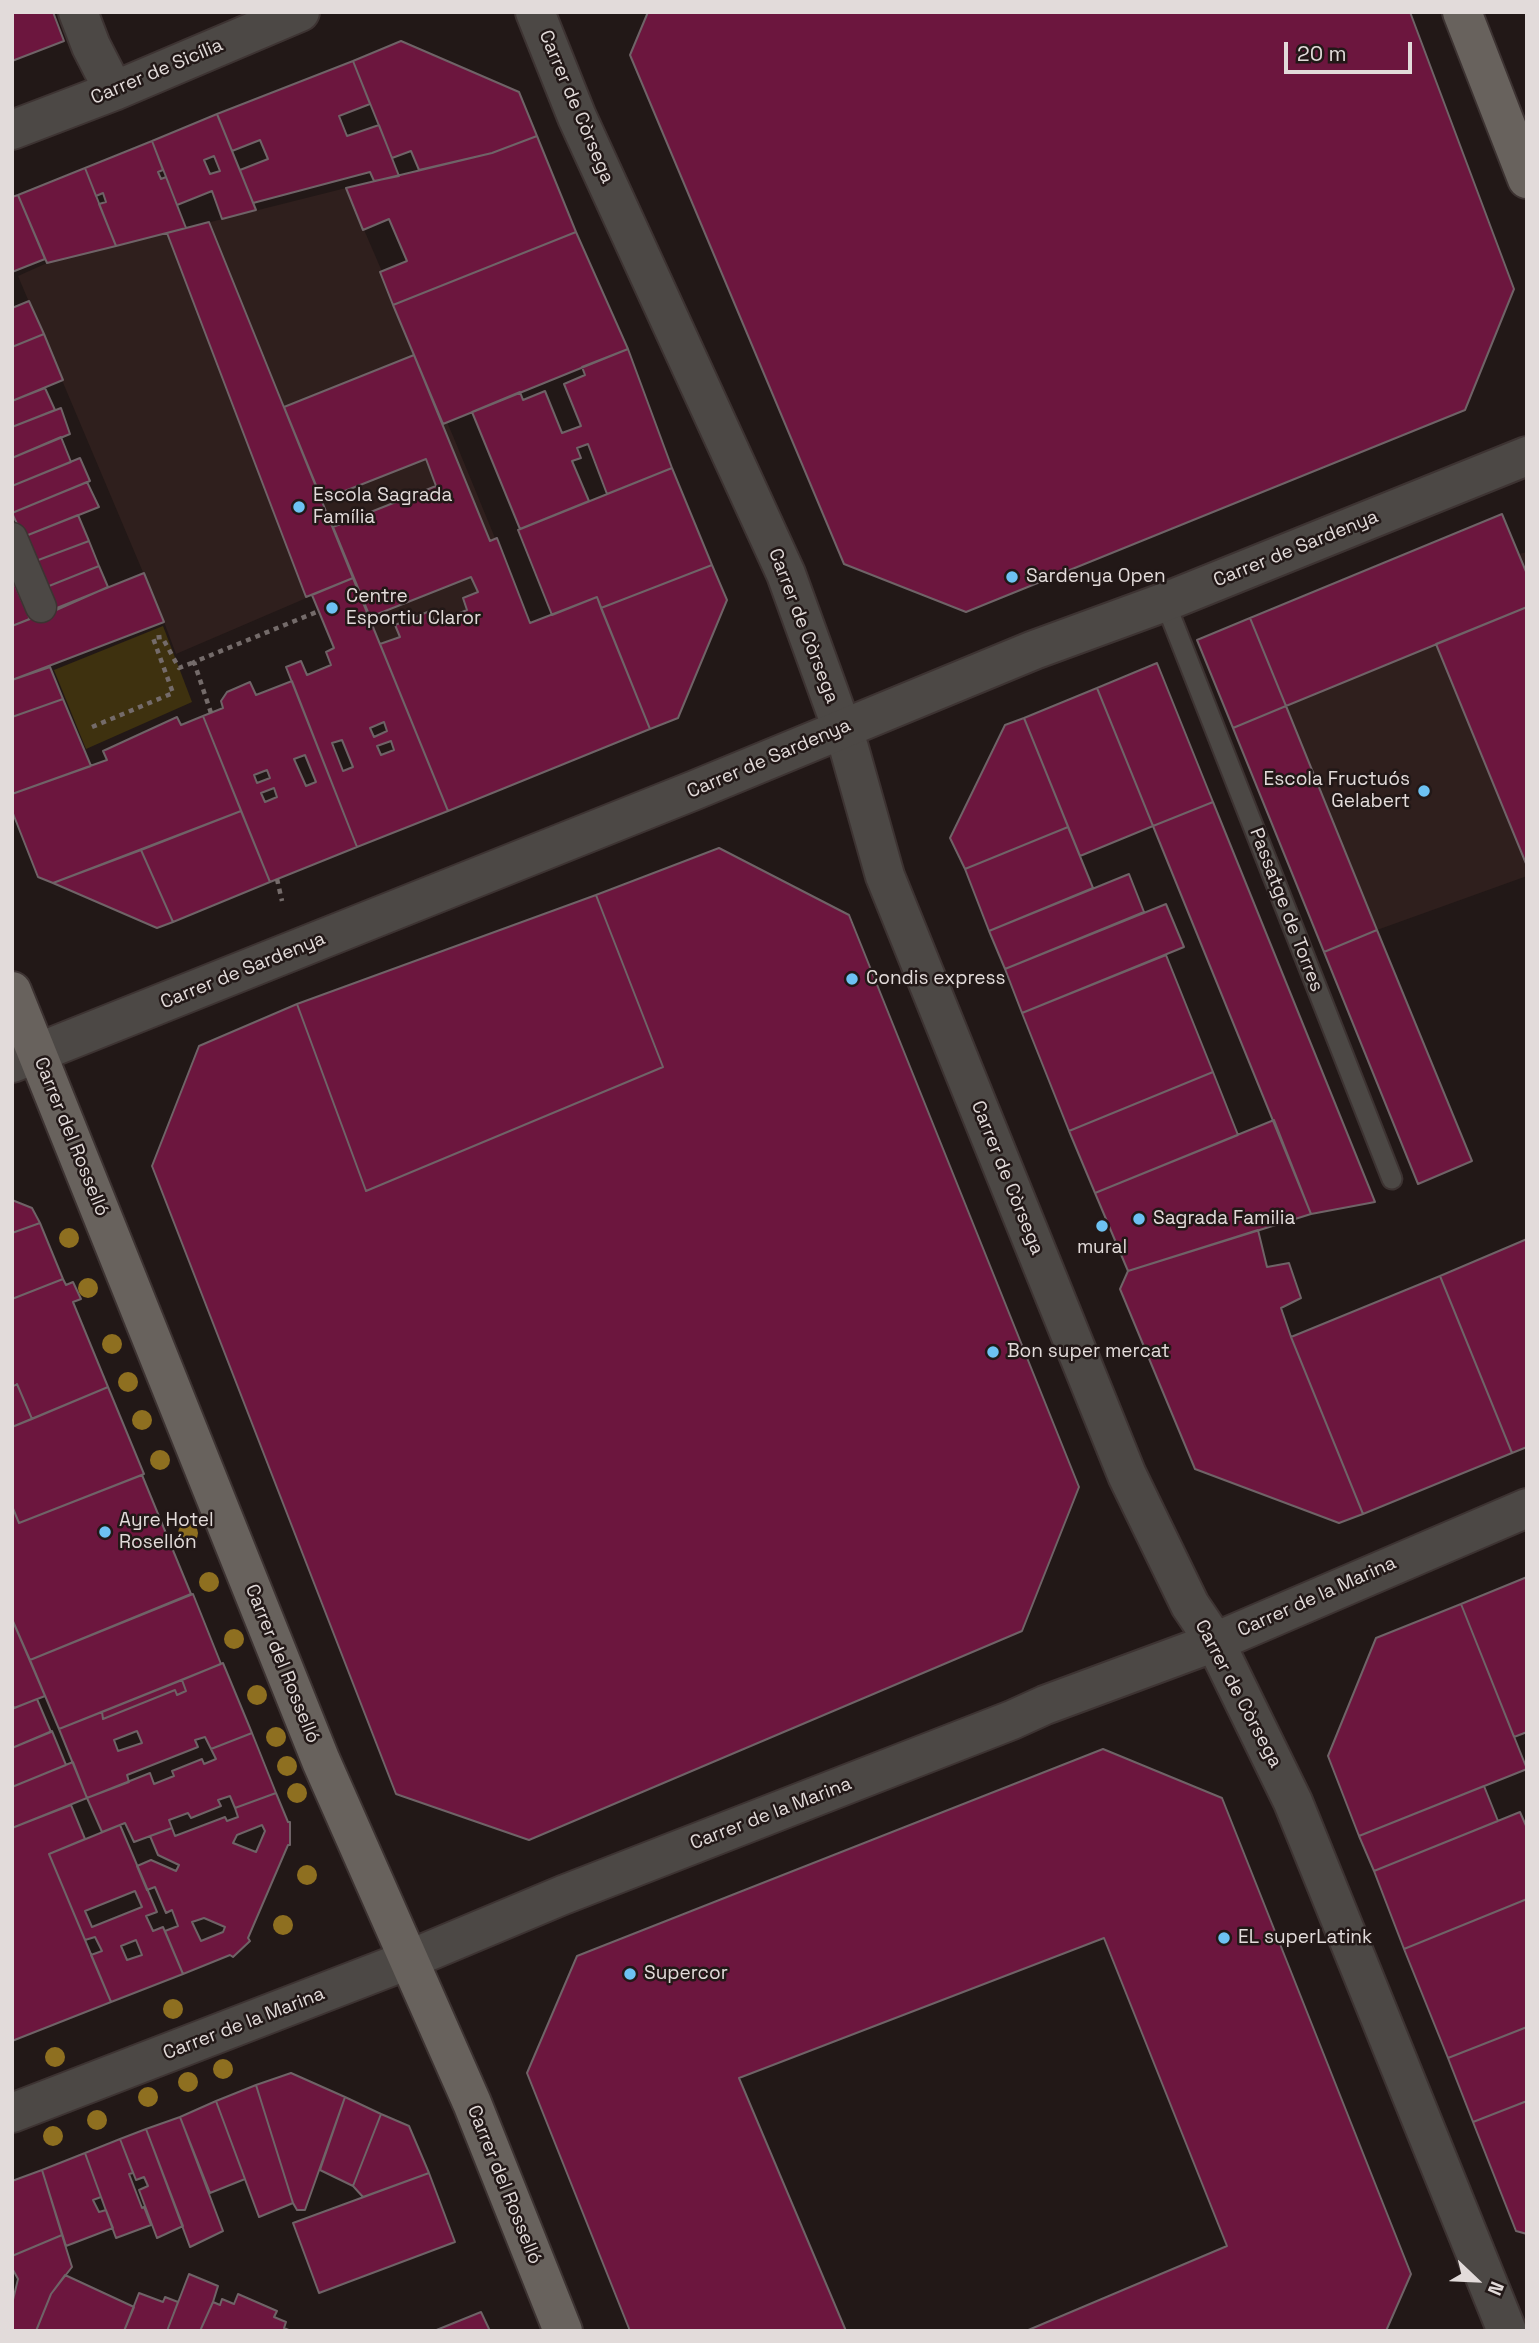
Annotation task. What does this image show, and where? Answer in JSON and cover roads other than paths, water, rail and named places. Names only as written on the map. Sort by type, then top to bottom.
[{"type":"main road","points":[[1462,12],[1527,179]]},
{"type":"main road","name":"Carrer del Rosselló","points":[[12,991],[24,1058],[321,1761],[472,2103],[563,2331]]},
{"type":"street","points":[[78,12],[91,46],[114,91]]},
{"type":"street","name":"Carrer de Sicília","points":[[12,130],[114,91],[300,12]]},
{"type":"street","name":"Carrer de Còrsega","points":[[535,12],[577,117],[786,574],[842,729],[885,876],[1122,1463],[1190,1605],[1215,1642],[1299,1814],[1507,2331]]},
{"type":"street","name":"Carrer de Sardenya","points":[[24,1058],[644,810],[1034,650],[1165,602],[1527,456]]},
{"type":"street","points":[[12,537],[41,607]]},
{"type":"street","name":"Carrer de la Marina","points":[[12,2113],[1012,1720],[1045,1704],[1215,1642],[1527,1508]]},
{"type":"lane","name":"Passatge de Torres","points":[[1165,602],[1392,1179]]},
{"type":"place","name":"Escola Sagrada Família","points":[[299,507]]},
{"type":"place","name":"Sardenya Open","points":[[1012,577]]},
{"type":"place","name":"Centre Esportiu Claror","points":[[332,608]]},
{"type":"place","name":"Escola Fructuós Gelabert","points":[[1424,791]]},
{"type":"place","name":"Condis express","points":[[852,979]]},
{"type":"place","name":"Sagrada Familia","points":[[1139,1219]]},
{"type":"place","name":"mural","points":[[1102,1226]]},
{"type":"place","name":"Bon super mercat","points":[[993,1352]]},
{"type":"place","name":"Ayre Hotel Rosellón","points":[[105,1532]]},
{"type":"place","name":"EL superLatink","points":[[1224,1938]]},
{"type":"place","name":"Supercor","points":[[630,1974]]}]
